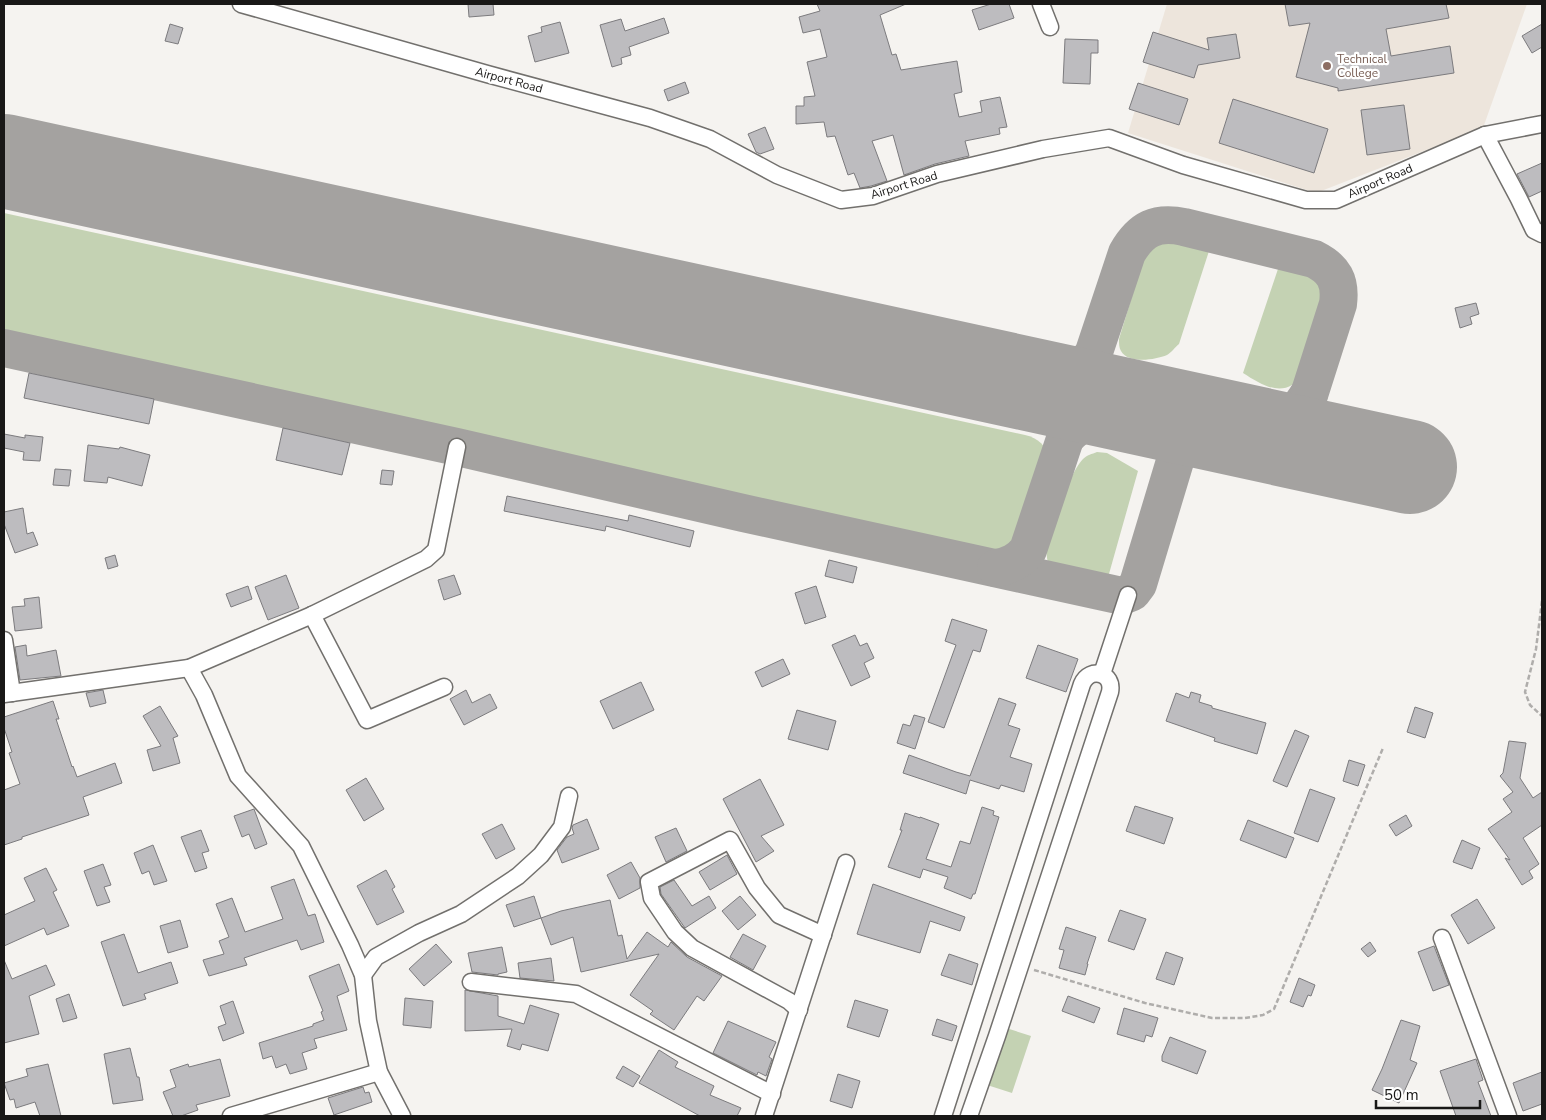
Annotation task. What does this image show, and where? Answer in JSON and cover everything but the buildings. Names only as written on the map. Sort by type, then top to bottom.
[{"type":"street","name":"Airport Road","points":[[241,4],[650,118],[710,140],[777,175],[841,200],[873,196],[937,174],[1043,148],[1109,138],[1183,165],[1306,200],[1336,200],[1485,135],[1542,124]]},
{"type":"street","points":[[1041,4],[1050,27]]},
{"type":"street","points":[[1485,135],[1520,199],[1534,230],[1542,234]]},
{"type":"street","points":[[4,640],[8,693],[189,668],[312,615],[426,559],[436,550],[457,447]]},
{"type":"street","points":[[1102,674],[1128,595]]},
{"type":"street","points":[[312,615],[367,720],[444,687]]},
{"type":"street","points":[[189,668],[204,695],[238,776],[301,846],[350,945],[363,975],[368,1021],[379,1072],[402,1116]]},
{"type":"street","points":[[943,1116],[1082,684],[1087,676],[1097,673],[1102,674],[1108,679],[1111,688],[1110,692],[969,1116]]},
{"type":"street","points":[[363,975],[376,957],[419,933],[461,914],[518,876],[541,856],[562,828],[569,796]]},
{"type":"street","points":[[799,1010],[789,1001],[692,948],[675,932],[652,898],[649,882],[730,840],[757,888],[779,915],[823,935]]},
{"type":"street","points":[[764,1116],[846,863]]},
{"type":"street","points":[[1442,938],[1508,1116]]},
{"type":"street","points":[[471,982],[576,994],[772,1094]]},
{"type":"street","points":[[231,1116],[379,1072]]},
{"type":"path","points":[[1542,601],[1536,649],[1525,692],[1530,705],[1542,716]]},
{"type":"path","points":[[1020,966],[1145,1003],[1212,1018],[1245,1018],[1263,1014],[1274,1009],[1384,748]]},
{"type":"shaded area","name":"Technical College","points":[[1167,4],[1527,4],[1483,128],[1316,193],[1128,133]]},
{"type":"green space","points":[[4,213],[1025,435],[1041,443],[1049,459],[1016,550],[1009,555],[994,556],[4,340]]},
{"type":"green space","points":[[1172,240],[1209,251],[1179,344],[1162,357],[1142,360],[1129,358],[1120,350],[1119,339],[1144,257],[1153,244]]},
{"type":"green space","points":[[1280,263],[1308,271],[1321,279],[1325,286],[1328,306],[1305,372],[1298,381],[1290,386],[1275,388],[1259,383],[1243,373]]},
{"type":"green space","points":[[1097,452],[1107,453],[1138,471],[1107,581],[1083,579],[1058,572],[1048,562],[1047,555],[1046,542],[1073,475],[1083,459]]},
{"type":"green space","points":[[1003,1027],[1031,1036],[1012,1093],[984,1084]]},
{"type":"taxiway","points":[[996,568],[1014,562],[1028,550],[1127,253],[1138,238],[1157,226],[1174,225],[1184,227],[1314,259],[1327,267],[1335,277],[1339,296],[1338,304],[1294,442]]},
{"type":"taxiway","points":[[4,348],[1122,596],[1132,592],[1138,584],[1188,418]]},
{"type":"taxiway","points":[[1034,385],[1052,381],[1066,375],[1093,356]]},
{"type":"taxiway","points":[[1066,437],[1091,418],[1120,404],[1102,382],[1093,356]]},
{"type":"taxiway","points":[[1235,429],[1268,424],[1284,419],[1298,410],[1309,394]]},
{"type":"runway","points":[[4,161],[1410,467]]},
{"type":"place","name":"Technical College","points":[[1327,66]]}]
